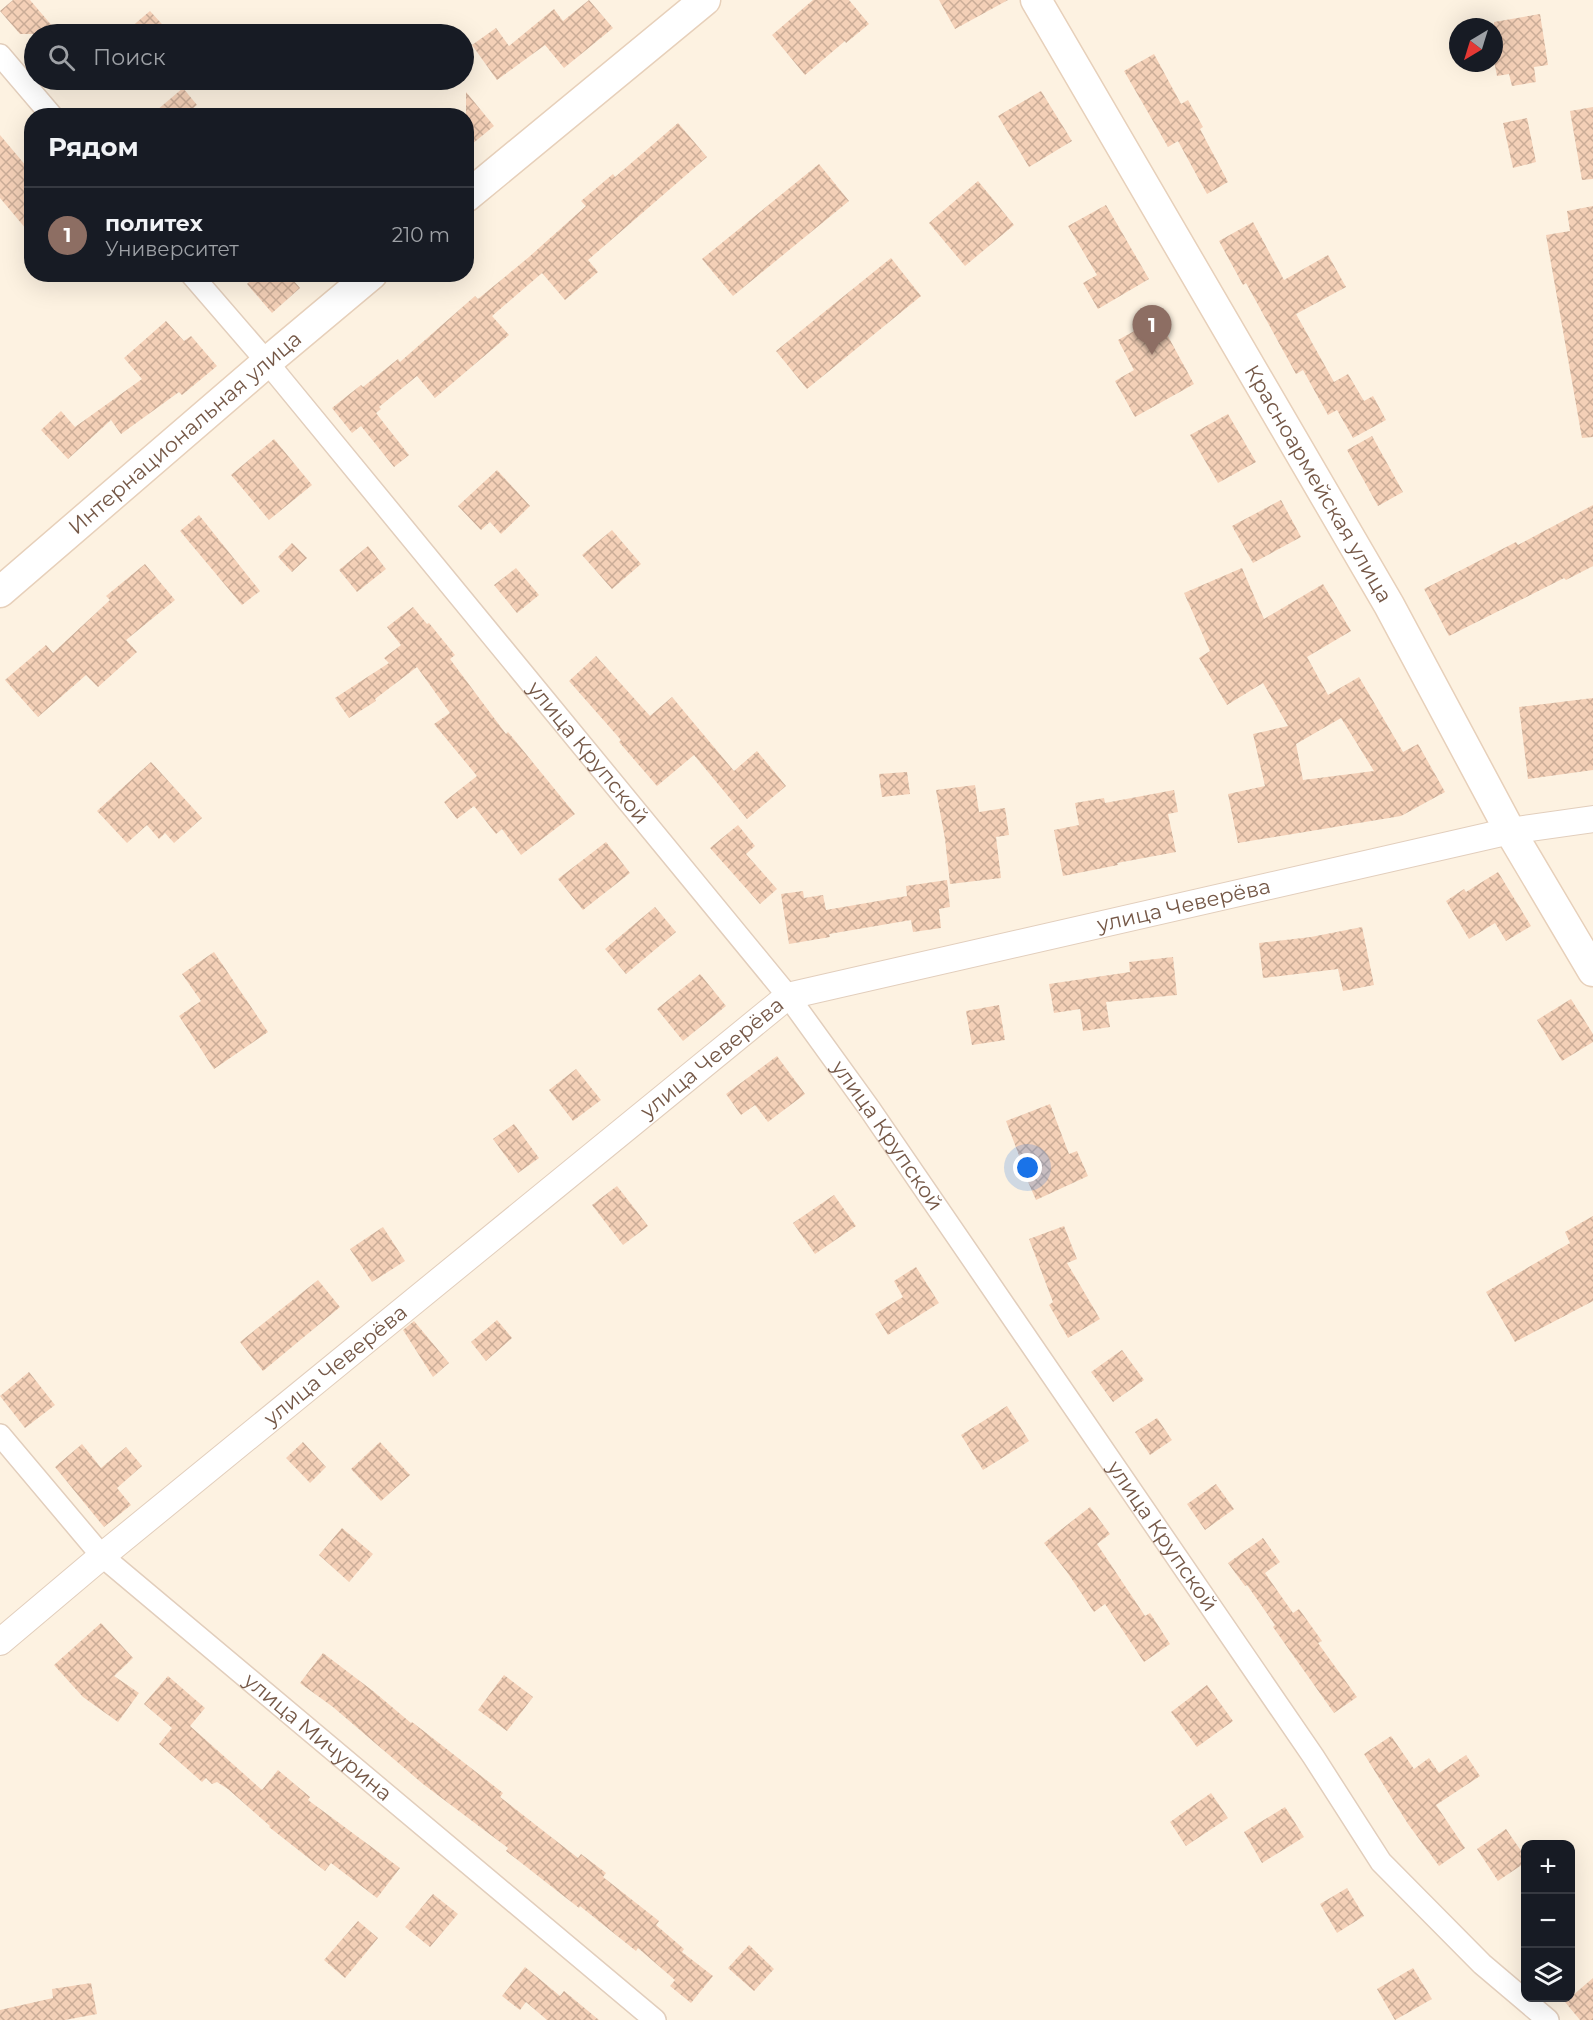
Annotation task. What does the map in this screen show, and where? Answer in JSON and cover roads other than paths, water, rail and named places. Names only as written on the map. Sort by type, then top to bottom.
[{"type":"main road","points":[[474,190],[705,0]]},
{"type":"main road","name":"Красноармейская улица","points":[[1036,0],[1389,605],[1510,831],[1593,971]]},
{"type":"main road","name":"Интернациональная улица","points":[[0,592],[362,282]]},
{"type":"street","points":[[0,55],[24,83]]},
{"type":"street","points":[[30,90],[45,108]]},
{"type":"street","name":"улица Крупской","points":[[197,282],[267,362],[789,996],[876,1118],[1313,1756],[1381,1862],[1482,1964],[1548,2020]]},
{"type":"street","name":"улица Чеверёва","points":[[0,1642],[102,1556],[789,996],[1510,831],[1593,819]]},
{"type":"street","name":"улица Мичурина","points":[[0,1435],[102,1556],[655,2020]]},
{"type":"place","name":"политех","points":[[1152,355]]}]
